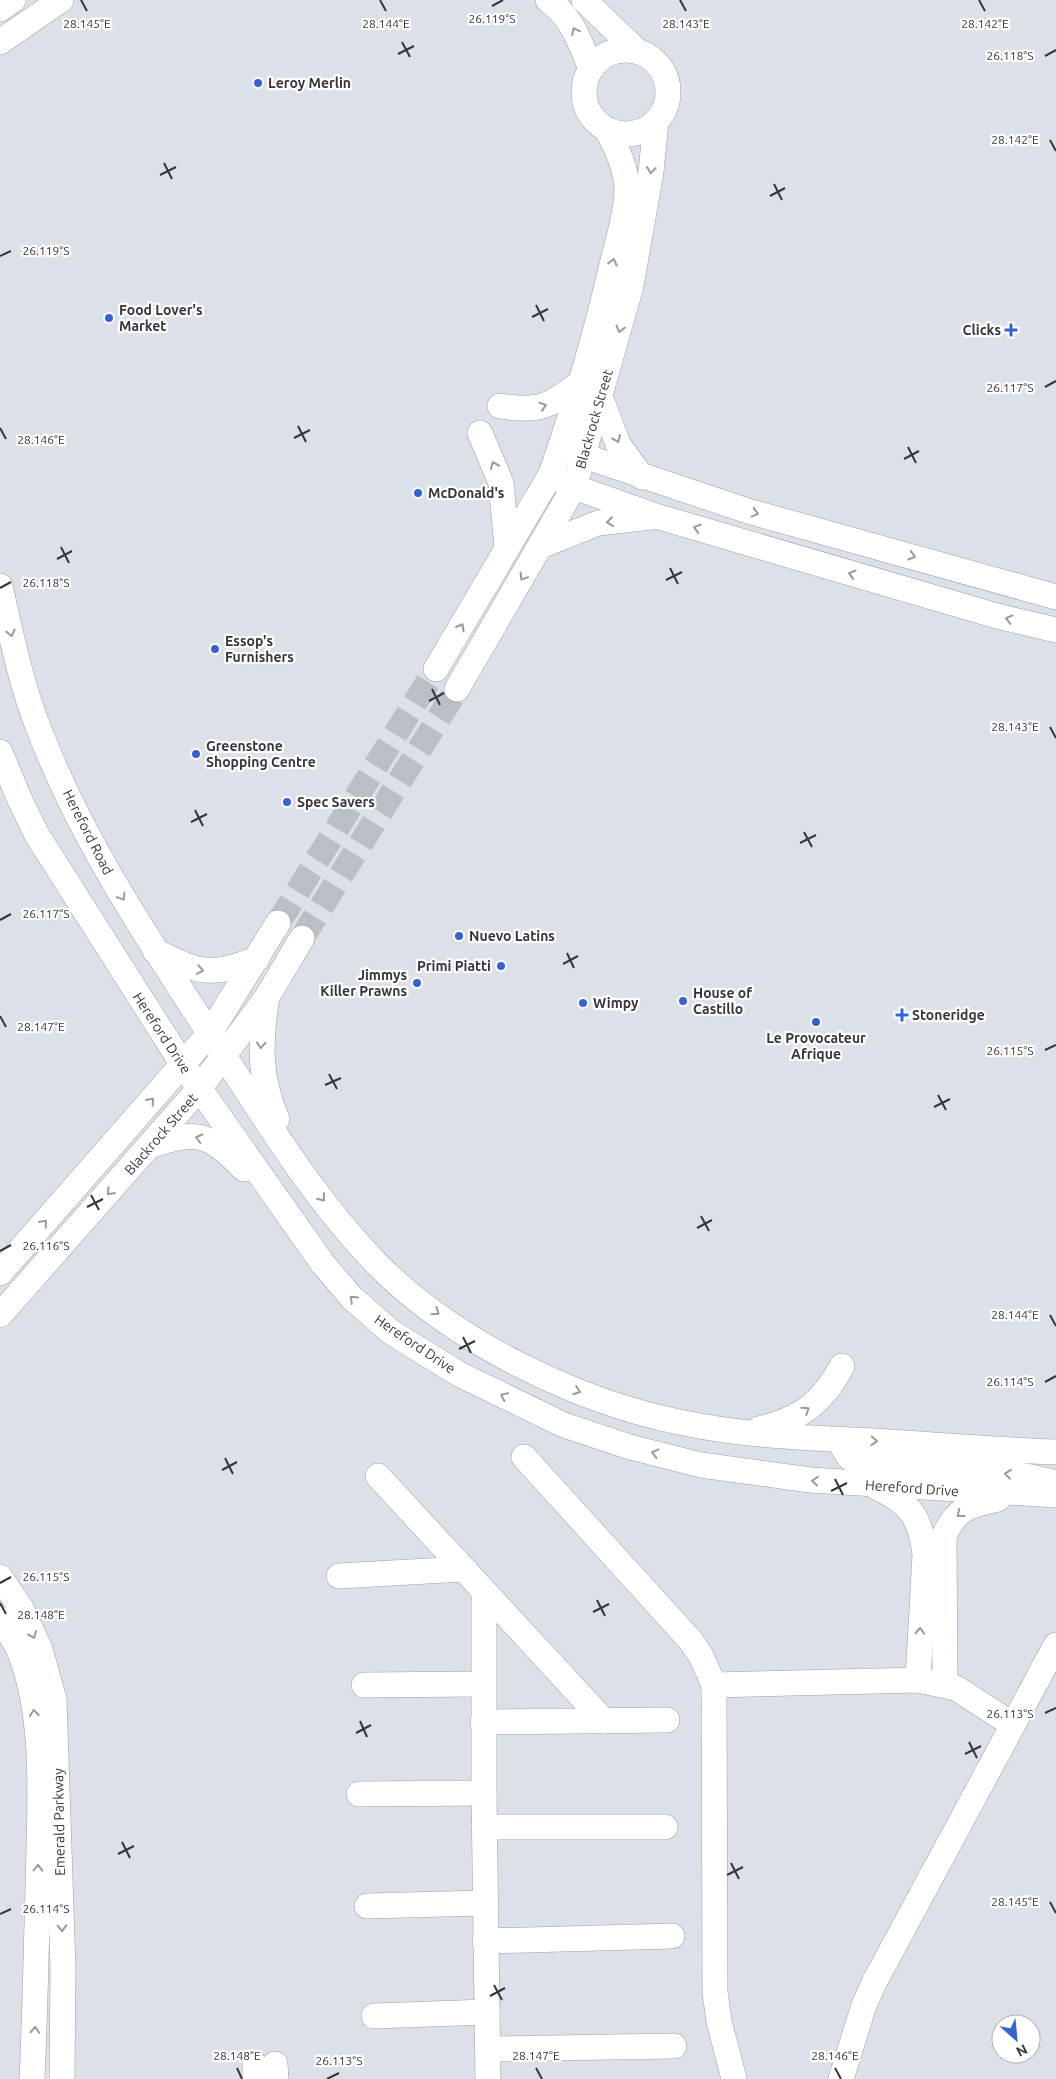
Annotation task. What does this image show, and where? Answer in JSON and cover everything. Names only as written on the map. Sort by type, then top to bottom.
[{"type":"street","points":[[0,9],[13,0]]},
{"type":"street","points":[[0,42],[61,0]]},
{"type":"street","points":[[548,0],[560,9],[570,22],[590,68]]},
{"type":"street","points":[[584,0],[636,50],[658,64],[665,76],[668,89],[667,103],[656,122],[641,132],[626,135],[599,126],[589,115],[584,101],[583,86],[590,68],[596,61],[609,53],[622,50],[636,50]]},
{"type":"street","name":"Blackrock Street","points":[[436,669],[551,474],[561,444],[590,390],[631,286],[640,246],[656,122]]},
{"type":"street","name":"Blackrock Street","points":[[457,689],[574,486],[584,456],[594,341],[627,190],[619,152],[607,130]]},
{"type":"street","points":[[500,406],[524,410],[538,408],[590,390],[618,444],[642,477]]},
{"type":"street","points":[[480,433],[501,483],[507,548]]},
{"type":"street","points":[[561,444],[584,456],[642,477],[748,511],[1056,597]]},
{"type":"street","points":[[551,474],[574,486],[659,517],[997,616],[1056,630]]},
{"type":"street","points":[[541,546],[598,523],[659,517]]},
{"type":"street","name":"Hereford Road","points":[[0,586],[27,696],[50,756],[102,864],[155,951],[224,1057]]},
{"type":"street","name":"Hereford Drive","points":[[0,752],[18,798],[37,835],[199,1089],[322,1264],[352,1298],[391,1332],[459,1374],[564,1425],[630,1447],[701,1465],[810,1480],[1056,1495]]},
{"type":"street","points":[[0,1273],[210,1033],[278,923]]},
{"type":"street","name":"Blackrock Street","points":[[0,1315],[152,1145],[199,1089],[266,997],[302,938]]},
{"type":"street","points":[[155,951],[182,965],[204,972],[226,970],[257,959]]},
{"type":"street","points":[[266,997],[261,1045],[263,1074],[274,1111],[303,1174]]},
{"type":"street","points":[[224,1057],[303,1174],[351,1235],[382,1269],[425,1305],[484,1345],[546,1379],[676,1422],[744,1433],[839,1441],[1056,1452]]},
{"type":"street","points":[[152,1145],[184,1135],[197,1136],[209,1140],[239,1164],[297,1229]]},
{"type":"street","points":[[744,1433],[794,1418],[807,1410],[827,1391],[842,1366]]},
{"type":"street","points":[[839,1441],[848,1457],[854,1461],[1012,1474],[1056,1483]]},
{"type":"street","points":[[524,1457],[691,1641],[701,1656],[714,1686],[715,1992],[719,2021],[734,2079]]},
{"type":"street","points":[[378,1476],[604,1721]]},
{"type":"street","points":[[870,1485],[896,1497],[909,1508],[921,1529],[925,1555],[918,1680]]},
{"type":"street","points":[[945,1684],[944,1536],[950,1522],[961,1511],[976,1504],[1022,1494]]},
{"type":"street","points":[[339,1576],[463,1569]]},
{"type":"street","name":"Emerald Parkway","points":[[0,1577],[21,1608],[36,1641],[54,1699],[63,1968],[62,2079]]},
{"type":"street","points":[[484,1592],[483,1722],[488,2079]]},
{"type":"street","name":"Emerald Parkway","points":[[0,1619],[17,1647],[24,1666],[34,1710],[38,1761],[36,2004],[32,2079]]},
{"type":"street","points":[[841,2079],[864,2005],[875,1981],[1056,1645]]},
{"type":"street","points":[[714,1686],[918,1680],[945,1684],[966,1693],[1013,1725]]},
{"type":"street","points":[[364,1685],[483,1684]]},
{"type":"street","points":[[483,1722],[667,1720]]},
{"type":"street","points":[[359,1794],[484,1793]]},
{"type":"street","points":[[484,1827],[665,1827]]},
{"type":"street","points":[[367,1906],[485,1903]]},
{"type":"street","points":[[485,1941],[672,1936]]},
{"type":"street","points":[[374,2016],[487,2012]]},
{"type":"street","points":[[487,2049],[674,2046]]},
{"type":"tunnel","points":[[278,923],[436,669]]},
{"type":"tunnel","points":[[302,938],[457,689]]},
{"type":"place","name":"Leroy Merlin","points":[[258,83]]},
{"type":"place","name":"Food Lover's Market","points":[[109,318]]},
{"type":"place","name":"Clicks","points":[[1011,330]]},
{"type":"place","name":"McDonald's","points":[[418,493]]},
{"type":"place","name":"Essop's Furnishers","points":[[215,649]]},
{"type":"place","name":"Greenstone Shopping Centre","points":[[196,754]]},
{"type":"place","name":"Spec Savers","points":[[287,802]]},
{"type":"place","name":"Nuevo Latins","points":[[459,936]]},
{"type":"place","name":"Primi Piatti","points":[[501,966]]},
{"type":"place","name":"Jimmys Killer Prawns","points":[[417,983]]},
{"type":"place","name":"House of Castillo","points":[[683,1001]]},
{"type":"place","name":"Wimpy","points":[[583,1003]]},
{"type":"place","name":"Stoneridge","points":[[902,1015]]},
{"type":"place","name":"Le Provocateur Afrique","points":[[816,1022]]}]
